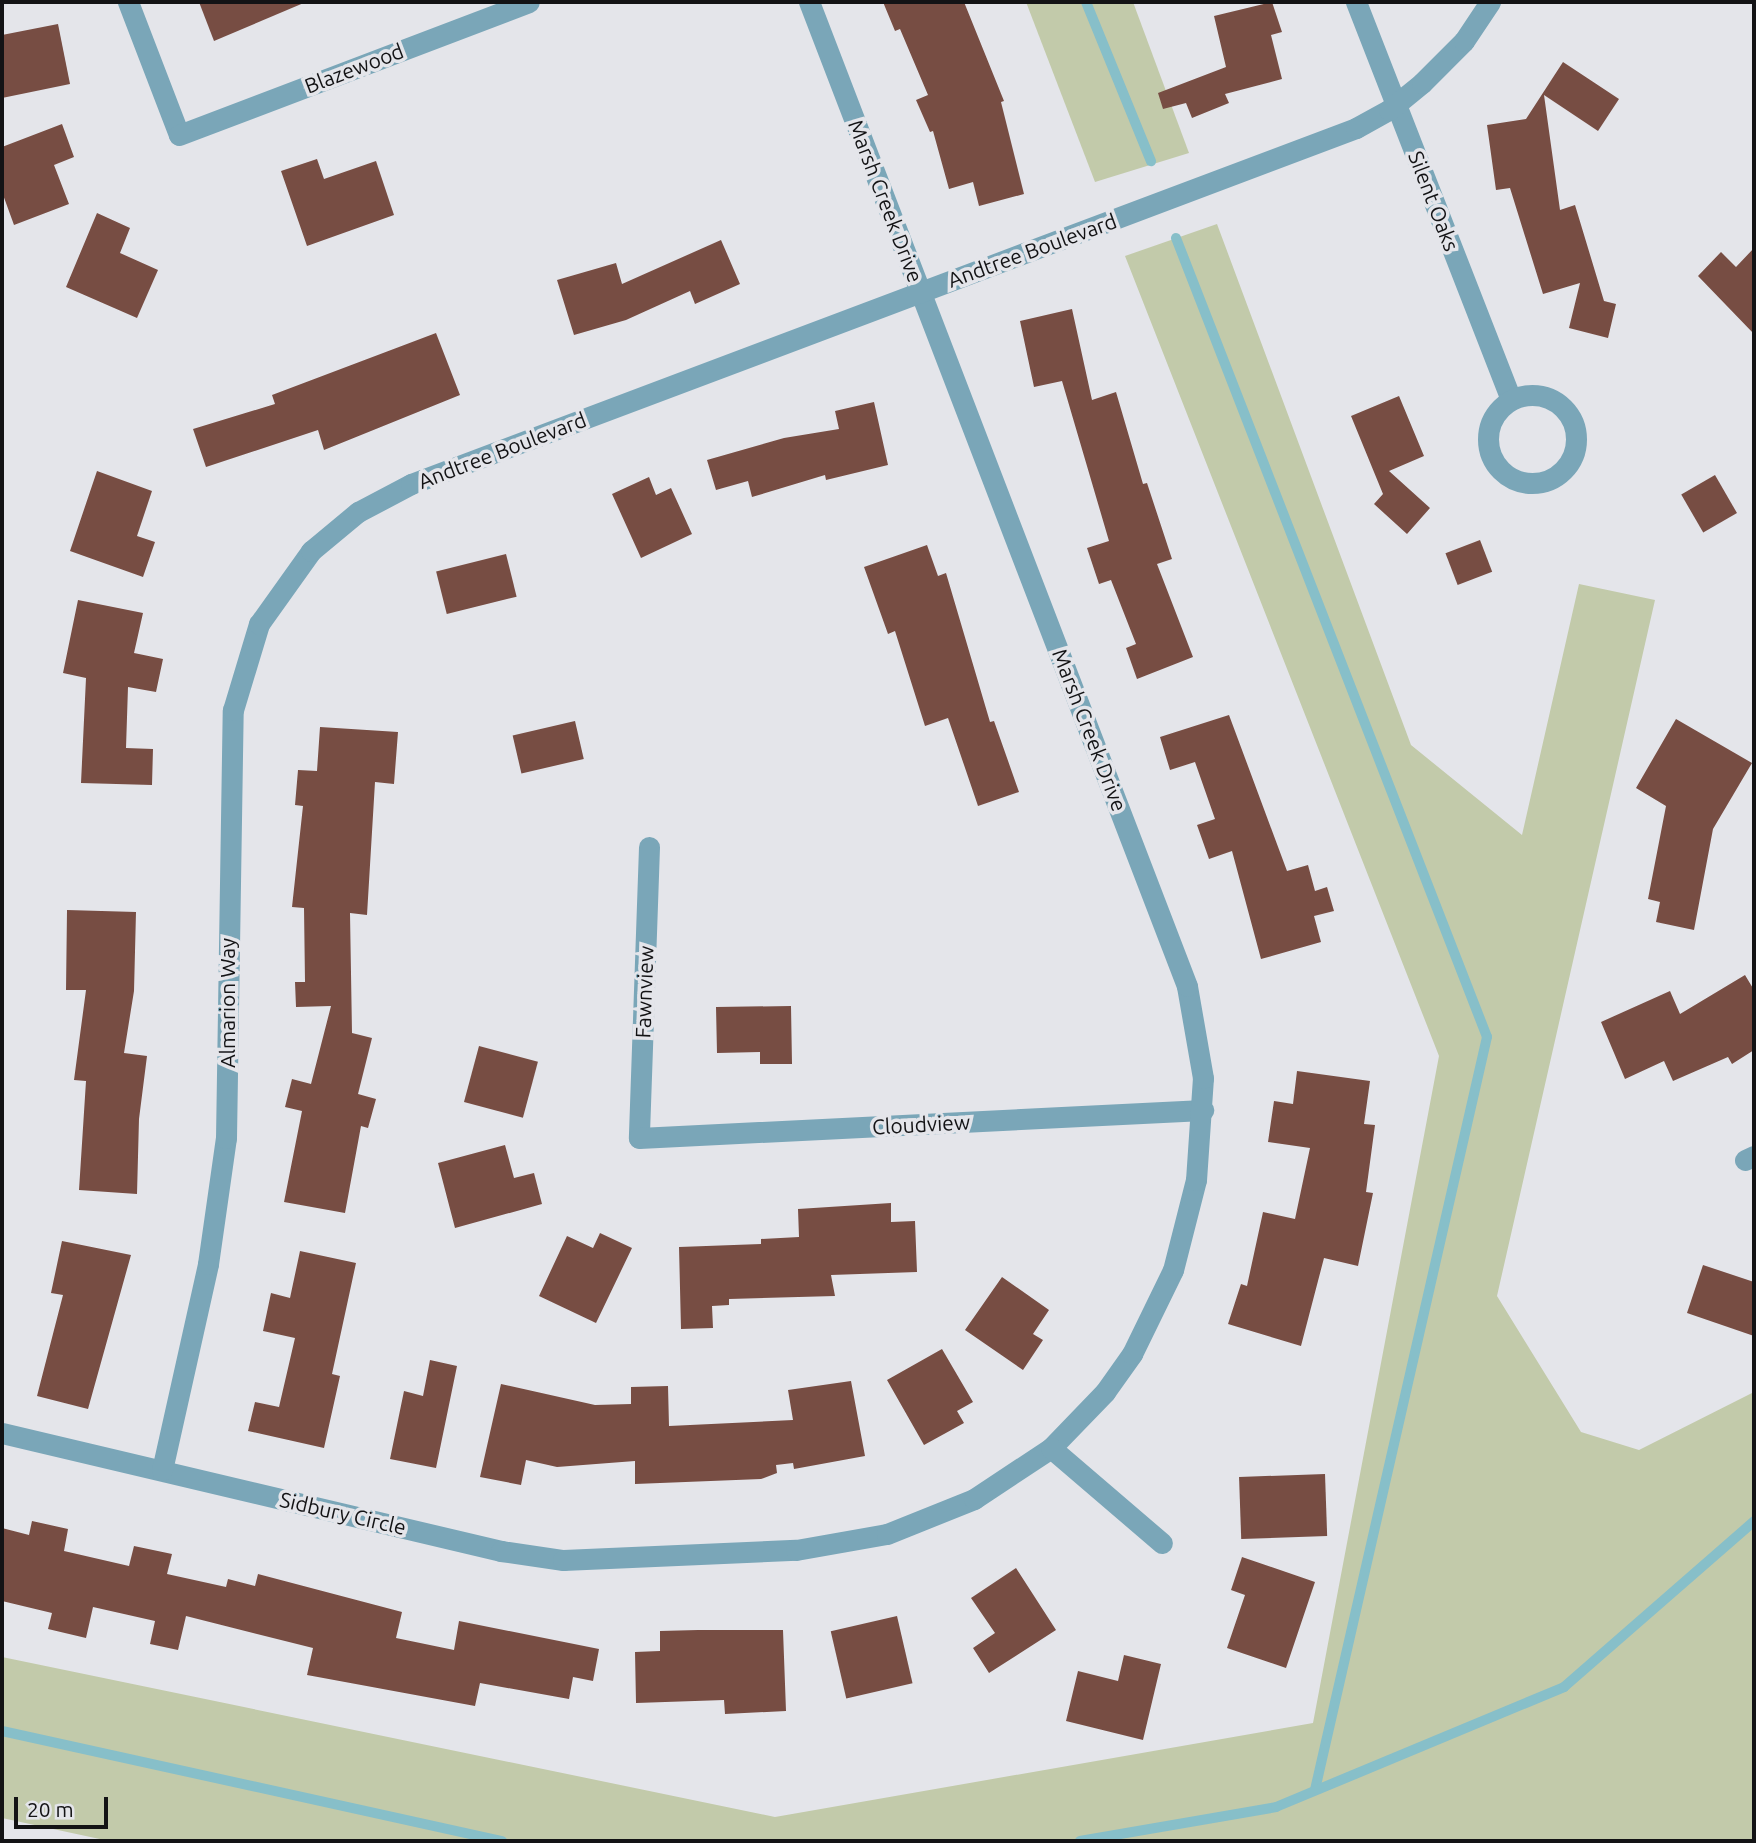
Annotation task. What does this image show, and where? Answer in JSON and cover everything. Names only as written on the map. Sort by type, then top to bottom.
[{"type":"street","name":"Blazewood","points":[[128,2],[179,135],[529,2]]},
{"type":"street","name":"Marsh Creek Drive","points":[[688,1555],[796,1550],[887,1534],[974,1499],[1051,1448],[1105,1392],[1155,1313],[1188,1226],[1203,1110],[1198,1031],[1172,942],[809,2]]},
{"type":"street","name":"Silent Oaks","points":[[1356,2],[1511,400]]},
{"type":"street","name":"Andtree Boulevard","points":[[311,551],[358,512],[411,484],[920,291],[1321,144],[1396,104],[1464,41],[1490,2]]},
{"type":"street","points":[[1528,394],[1545,396],[1560,404],[1571,417],[1575,452],[1554,478],[1538,484],[1520,482],[1505,474],[1493,461],[1489,427],[1511,400],[1528,394]]},
{"type":"street","name":"Almarion Way","points":[[162,1470],[208,1264],[226,1138],[233,710],[247,652],[260,624],[311,551]]},
{"type":"street","name":"Fawnview","points":[[639,1138],[649,847]]},
{"type":"street","name":"Cloudview","points":[[639,1138],[1203,1110]]},
{"type":"street","name":"Sidbury Circle","points":[[2,1433],[501,1551],[563,1560],[688,1555]]},
{"type":"street","points":[[1051,1448],[1161,1543]]},
{"type":"green space","points":[[1026,2],[1133,2],[1189,153],[1095,182]]},
{"type":"green space","points":[[1217,224],[1411,745],[1522,835],[1579,584],[1655,600],[1497,1296],[1581,1432],[1639,1450],[1754,1392],[1754,1841],[109,1841],[2,1818],[2,1657],[775,1817],[1313,1723],[1439,1056],[1125,256]]},
{"type":"building","points":[[199,2],[306,2],[214,41]]},
{"type":"building","points":[[883,2],[964,2],[1004,101],[1001,102],[1024,194],[979,206],[973,182],[949,189],[933,131],[930,132],[916,100],[928,95],[900,29],[895,31]]},
{"type":"building","points":[[1272,2],[1282,32],[1271,35],[1282,79],[1225,94],[1229,103],[1192,118],[1186,103],[1163,109],[1158,93],[1226,67],[1214,16]]},
{"type":"building","points":[[58,24],[70,84],[2,98],[2,35]]},
{"type":"building","points":[[1563,62],[1619,99],[1598,131],[1544,95],[1560,210],[1575,205],[1604,301],[1616,304],[1608,338],[1569,328],[1580,283],[1543,294],[1510,188],[1496,190],[1487,125],[1526,119]]},
{"type":"building","points":[[62,124],[74,157],[54,165],[69,204],[14,225],[2,192],[2,147]]},
{"type":"building","points":[[317,159],[324,179],[376,161],[394,215],[307,246],[281,171]]},
{"type":"building","points":[[97,213],[130,228],[120,253],[158,270],[137,318],[66,287]]},
{"type":"building","points":[[721,240],[740,284],[695,304],[690,291],[626,320],[574,335],[557,280],[616,263],[622,284]]},
{"type":"building","points":[[1754,248],[1754,334],[1698,276],[1721,252],[1736,267]]},
{"type":"building","points":[[1072,309],[1092,400],[1116,392],[1143,484],[1147,483],[1172,559],[1157,564],[1193,657],[1137,679],[1126,648],[1136,644],[1111,580],[1099,584],[1087,548],[1109,541],[1062,381],[1034,387],[1020,321]]},
{"type":"building","points":[[436,333],[460,395],[324,450],[318,430],[206,467],[193,429],[275,404],[272,395]]},
{"type":"building","points":[[1399,396],[1424,456],[1389,471],[1430,508],[1407,534],[1374,504],[1383,494],[1351,416]]},
{"type":"building","points":[[874,402],[888,465],[826,480],[825,475],[752,497],[748,481],[716,490],[707,460],[784,438],[839,429],[835,411]]},
{"type":"building","points":[[97,471],[152,491],[137,536],[155,542],[143,577],[70,551]]},
{"type":"building","points":[[1715,475],[1737,513],[1703,533],[1681,494]]},
{"type":"building","points":[[649,477],[656,495],[671,488],[692,534],[641,558],[612,494]]},
{"type":"building","points":[[1480,540],[1492,572],[1458,585],[1445,553]]},
{"type":"building","points":[[927,545],[938,576],[946,573],[990,722],[994,721],[1019,792],[978,806],[948,718],[925,726],[895,631],[888,634],[864,567]]},
{"type":"building","points":[[506,554],[517,597],[447,614],[436,571]]},
{"type":"building","points":[[78,600],[143,613],[134,653],[163,659],[156,692],[128,687],[126,748],[153,749],[152,785],[81,783],[86,678],[63,673]]},
{"type":"building","points":[[1229,715],[1287,871],[1308,865],[1315,891],[1327,887],[1334,911],[1314,916],[1321,942],[1261,959],[1232,851],[1209,859],[1197,825],[1215,819],[1195,762],[1170,770],[1160,737]]},
{"type":"building","points":[[1676,719],[1752,763],[1713,829],[1694,930],[1656,922],[1660,902],[1648,899],[1666,806],[1636,788]]},
{"type":"building","points":[[575,721],[584,759],[521,773],[513,735]]},
{"type":"building","points":[[320,727],[398,732],[394,784],[375,782],[367,915],[350,913],[352,1033],[372,1038],[358,1094],[376,1099],[368,1128],[361,1126],[345,1213],[284,1202],[302,1111],[285,1107],[292,1079],[311,1084],[331,1006],[296,1007],[295,982],[305,982],[304,908],[292,907],[303,806],[295,805],[298,770],[317,771]]},
{"type":"building","points":[[67,910],[136,912],[134,991],[124,1053],[147,1056],[139,1119],[137,1194],[79,1190],[86,1081],[74,1080],[86,990],[66,990]]},
{"type":"building","points":[[1745,975],[1754,990],[1754,1050],[1732,1064],[1728,1057],[1673,1081],[1664,1061],[1625,1079],[1601,1022],[1670,991],[1680,1014]]},
{"type":"building","points":[[791,1006],[792,1064],[760,1064],[760,1052],[717,1053],[716,1007]]},
{"type":"building","points":[[479,1046],[538,1062],[523,1118],[464,1102]]},
{"type":"building","points":[[1297,1071],[1370,1081],[1364,1124],[1375,1125],[1366,1192],[1373,1193],[1358,1266],[1324,1258],[1301,1346],[1228,1324],[1241,1284],[1247,1286],[1263,1212],[1295,1219],[1310,1148],[1268,1142],[1274,1101],[1293,1104]]},
{"type":"building","points":[[505,1145],[514,1178],[534,1173],[542,1204],[455,1228],[438,1163]]},
{"type":"building","points":[[891,1203],[891,1222],[915,1221],[917,1272],[831,1275],[835,1296],[729,1299],[729,1305],[712,1306],[713,1328],[681,1329],[679,1247],[761,1244],[761,1239],[799,1237],[798,1209]]},
{"type":"building","points":[[600,1233],[632,1248],[596,1323],[539,1296],[567,1236],[593,1248]]},
{"type":"building","points":[[62,1241],[131,1255],[88,1409],[37,1396],[63,1295],[51,1293]]},
{"type":"building","points":[[300,1251],[356,1263],[332,1374],[340,1376],[324,1448],[248,1431],[255,1402],[279,1407],[295,1338],[263,1331],[271,1293],[290,1298]]},
{"type":"building","points":[[1703,1265],[1754,1282],[1754,1336],[1687,1313]]},
{"type":"building","points":[[1002,1277],[1049,1310],[1033,1334],[1043,1340],[1023,1370],[965,1330]]},
{"type":"building","points":[[942,1349],[973,1402],[957,1411],[964,1423],[924,1445],[887,1380]]},
{"type":"building","points":[[430,1360],[457,1366],[436,1468],[390,1459],[404,1391],[423,1396]]},
{"type":"building","points":[[851,1381],[865,1456],[794,1469],[793,1463],[776,1465],[777,1473],[761,1479],[635,1484],[635,1461],[557,1467],[526,1460],[521,1485],[480,1477],[501,1384],[595,1405],[631,1404],[631,1387],[668,1386],[669,1426],[793,1420],[788,1390]]},
{"type":"building","points":[[1325,1474],[1327,1536],[1241,1539],[1239,1477]]},
{"type":"building","points":[[32,1521],[68,1529],[64,1551],[129,1566],[134,1546],[172,1554],[167,1574],[226,1587],[228,1579],[255,1586],[258,1574],[402,1612],[396,1638],[454,1650],[459,1621],[599,1649],[593,1681],[573,1677],[569,1699],[480,1683],[475,1706],[307,1675],[313,1648],[186,1616],[178,1650],[150,1644],[155,1621],[93,1607],[86,1638],[48,1629],[52,1613],[2,1601],[2,1528],[29,1535]]},
{"type":"building","points":[[1242,1557],[1315,1582],[1286,1668],[1227,1648],[1245,1595],[1231,1590]]},
{"type":"building","points":[[1016,1568],[1056,1630],[989,1673],[973,1648],[995,1633],[971,1598]]},
{"type":"building","points":[[897,1616],[913,1683],[846,1699],[831,1631]]},
{"type":"building","points":[[783,1630],[786,1711],[725,1714],[724,1700],[636,1703],[635,1652],[660,1651],[660,1631]]},
{"type":"building","points":[[1124,1655],[1161,1664],[1143,1740],[1066,1721],[1078,1671],[1118,1681]]},
{"type":"waterway","points":[[1086,2],[1151,161]]},
{"type":"waterway","points":[[1176,238],[1487,1037],[1315,1790]]},
{"type":"waterway","points":[[1080,1841],[1276,1807],[1564,1687],[1754,1521]]},
{"type":"waterway","points":[[2,1731],[502,1841]]}]
